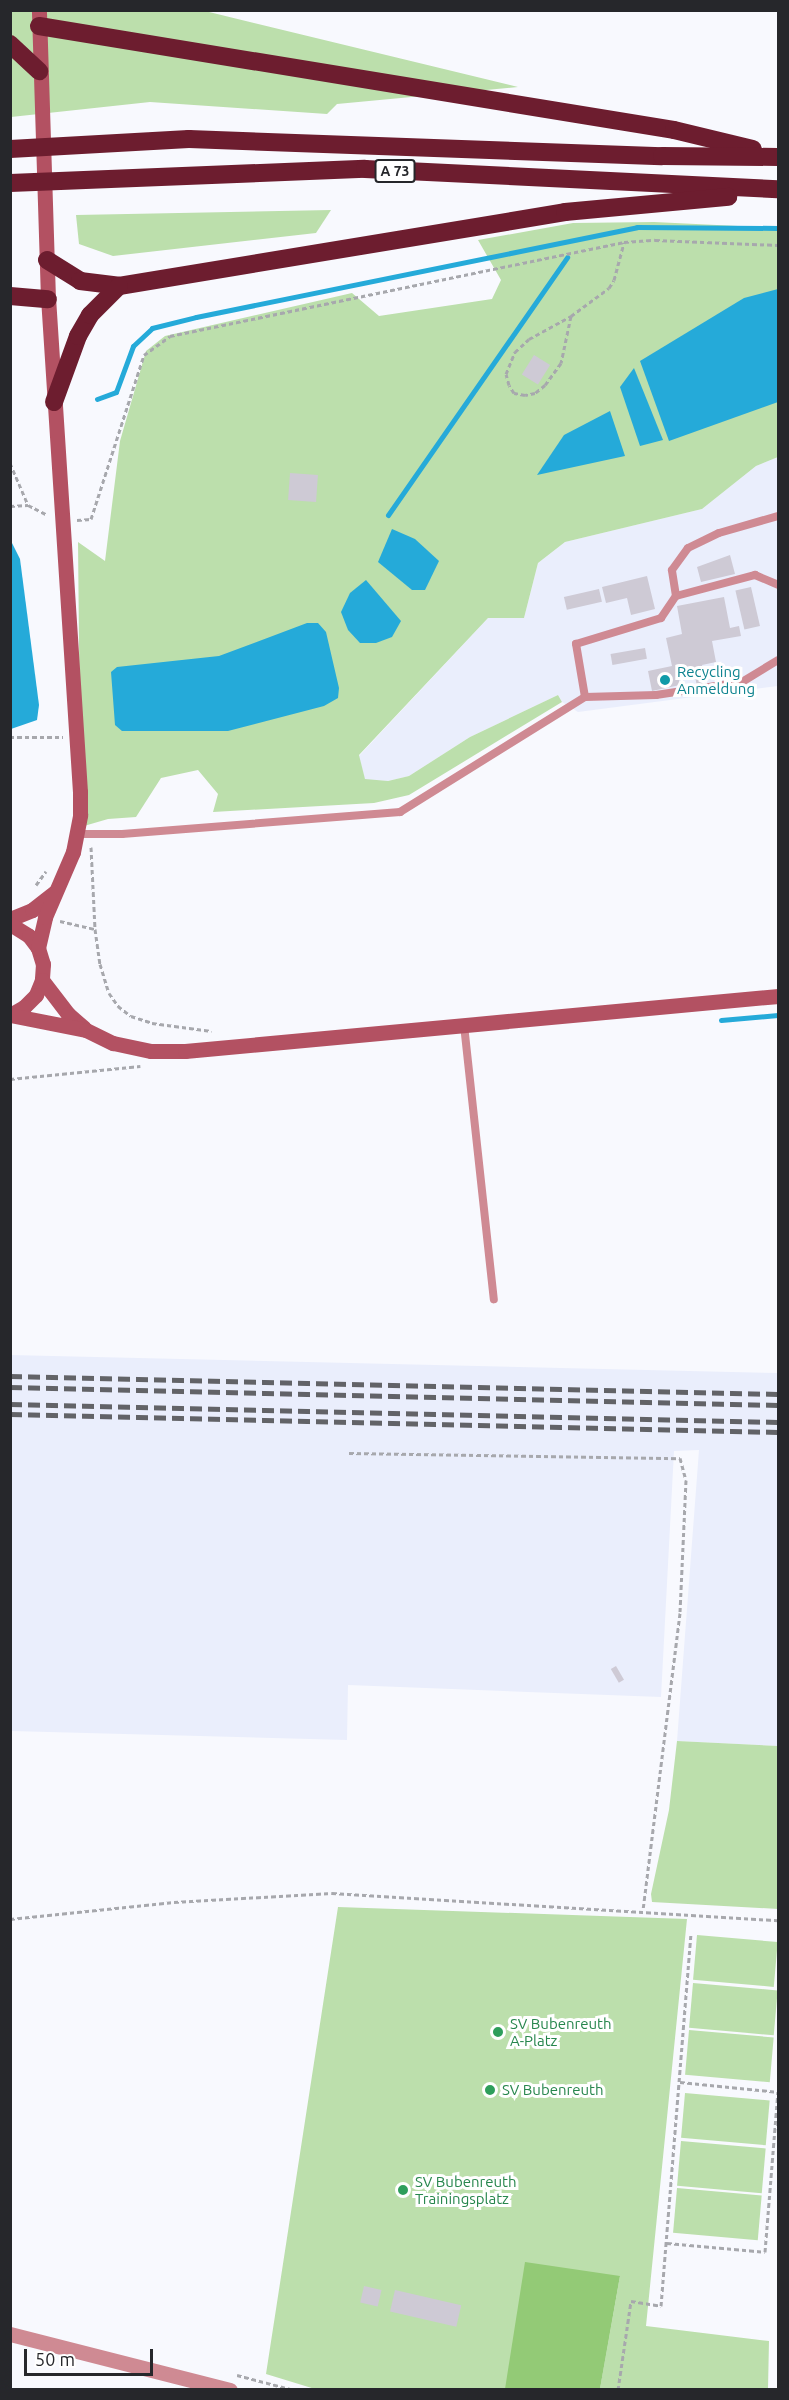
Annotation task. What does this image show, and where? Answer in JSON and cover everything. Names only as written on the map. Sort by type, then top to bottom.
[{"type":"highway","points":[[39,18],[674,130],[778,156]]},
{"type":"highway","points":[[10,44],[39,72]]},
{"type":"highway","name":"A 73","points":[[10,148],[189,139],[662,156],[778,156]]},
{"type":"highway","name":"A 73","points":[[10,183],[364,169],[778,191]]},
{"type":"highway","points":[[47,261],[80,281],[119,286],[565,212],[778,191]]},
{"type":"highway","points":[[54,402],[78,336],[90,315],[119,286]]},
{"type":"highway","points":[[10,296],[48,299]]},
{"type":"street","points":[[10,919],[34,908],[54,893],[83,834],[48,299],[40,124],[39,18]]},
{"type":"street","points":[[10,1015],[24,1007],[36,995],[42,980],[43,964],[38,948],[34,908]]},
{"type":"street","points":[[10,924],[29,936],[38,948]]},
{"type":"street","points":[[42,980],[68,1014],[86,1030]]},
{"type":"street","points":[[10,1015],[86,1030],[113,1043],[151,1051],[241,1045],[778,996]]},
{"type":"street","points":[[10,2334],[230,2390]]},
{"type":"lane","points":[[676,596],[672,570],[688,548],[719,533],[778,516]]},
{"type":"lane","points":[[585,697],[576,644],[661,618],[676,596],[755,575],[778,585]]},
{"type":"lane","points":[[83,834],[122,834],[400,812],[585,697],[666,694],[742,682],[778,660]]},
{"type":"lane","points":[[464,1025],[494,1299]]},
{"type":"path","points":[[10,507],[28,505],[62,522],[91,519],[144,355],[170,336],[624,242],[655,240],[778,245]]},
{"type":"path","points":[[571,316],[561,363],[545,386],[535,393],[525,395],[514,393],[508,386],[506,374],[515,352],[529,339],[571,316],[609,288],[614,280],[624,242]]},
{"type":"path","points":[[10,463],[28,505]]},
{"type":"path","points":[[10,737],[45,735],[77,738]]},
{"type":"path","points":[[83,834],[100,964],[109,993],[118,1006],[131,1016],[152,1023],[228,1033],[241,1045]]},
{"type":"path","points":[[50,863],[41,879],[34,908],[95,929]]},
{"type":"path","points":[[10,1079],[151,1065]]},
{"type":"path","points":[[349,1453],[680,1458],[686,1480],[680,1613],[643,1910]]},
{"type":"path","points":[[10,1919],[174,1902],[332,1893],[643,1910],[778,1920]]},
{"type":"path","points":[[618,2390],[631,2301],[661,2306],[691,1935]]},
{"type":"path","points":[[667,2243],[765,2252],[778,2092],[680,2082]]},
{"type":"shaded area","points":[[778,457],[778,686],[578,712],[562,702],[558,695],[470,737],[409,776],[388,781],[365,780],[359,756],[488,618],[524,618],[538,563],[565,542],[702,509],[756,466]]},
{"type":"shaded area","points":[[10,1355],[778,1373],[778,1746],[677,1741],[699,1450],[674,1451],[661,1697],[348,1685],[347,1740],[11,1731]]},
{"type":"green space","points":[[11,11],[205,11],[518,87],[337,104],[327,114],[150,102],[11,117]]},
{"type":"green space","points":[[331,210],[316,233],[113,256],[79,244],[76,215]]},
{"type":"green space","points":[[654,222],[778,228],[778,457],[756,466],[702,509],[565,542],[538,563],[524,618],[488,618],[359,755],[365,779],[388,781],[409,776],[470,737],[558,695],[562,702],[409,795],[374,803],[213,812],[218,794],[198,770],[161,778],[136,817],[108,819],[84,826],[80,744],[78,542],[105,561],[120,441],[146,351],[165,336],[352,293],[379,316],[492,299],[501,280],[478,240],[573,223]]},
{"type":"green space","points":[[677,1741],[778,1746],[778,1909],[652,1902],[651,1894],[669,1810]]},
{"type":"green space","name":"SV Bubenreuth","points":[[338,1907],[687,1919],[646,2326],[769,2341],[768,2389],[600,2389],[620,2276],[507,2389],[315,2389],[266,2374]]},
{"type":"green space","points":[[697,1935],[778,1942],[774,1987],[693,1980]]},
{"type":"green space","points":[[693,1983],[778,1990],[774,2035],[689,2028]]},
{"type":"green space","points":[[689,2030],[774,2037],[770,2082],[685,2075]]},
{"type":"green space","points":[[685,2093],[770,2100],[766,2145],[681,2138]]},
{"type":"green space","points":[[681,2141],[766,2148],[762,2193],[677,2186]]},
{"type":"green space","points":[[677,2188],[762,2195],[758,2240],[673,2233]]},
{"type":"green space","points":[[525,2262],[620,2276],[600,2389],[505,2389]]},
{"type":"water","points":[[778,289],[778,402],[669,441],[640,361],[744,298]]},
{"type":"water","points":[[634,368],[663,440],[640,446],[620,387]]},
{"type":"water","points":[[610,411],[625,456],[537,475],[564,435]]},
{"type":"water","points":[[392,529],[415,539],[439,561],[425,590],[412,590],[378,562]]},
{"type":"water","points":[[11,541],[20,559],[39,705],[37,720],[11,729]]},
{"type":"water","points":[[366,580],[401,621],[392,637],[376,643],[360,643],[348,630],[341,612],[350,593]]},
{"type":"water","points":[[307,623],[318,623],[326,632],[339,688],[338,698],[324,706],[228,731],[122,731],[115,725],[111,672],[117,667],[219,656]]},
{"type":"building","points":[[534,355],[550,365],[538,385],[522,375]]},
{"type":"building","points":[[290,473],[318,475],[316,502],[288,500]]},
{"type":"building","points":[[730,555],[735,574],[701,582],[697,567]]},
{"type":"building","points":[[647,576],[655,609],[631,615],[627,598],[606,603],[602,587]]},
{"type":"building","points":[[751,587],[760,626],[744,630],[735,591]]},
{"type":"building","points":[[599,589],[602,602],[567,610],[564,597]]},
{"type":"building","points":[[724,597],[730,628],[739,626],[741,636],[712,641],[716,662],[702,665],[706,685],[697,687],[694,670],[678,673],[680,685],[652,691],[648,671],[672,666],[666,638],[682,634],[677,606]]},
{"type":"building","points":[[645,648],[647,659],[612,665],[611,654]]},
{"type":"building","points":[[616,1666],[624,1680],[619,1683],[611,1669]]},
{"type":"building","points":[[364,2286],[382,2290],[378,2307],[360,2303]]},
{"type":"building","points":[[395,2290],[461,2305],[456,2327],[390,2311]]},
{"type":"waterway","points":[[97,399],[116,392],[133,346],[152,328],[637,227],[778,228]]},
{"type":"waterway","points":[[388,515],[567,257]]},
{"type":"waterway","points":[[721,1020],[778,1015]]},
{"type":"railway","points":[[10,1376],[778,1394]]},
{"type":"railway","points":[[10,1387],[778,1405]]},
{"type":"railway","points":[[10,1404],[778,1422]]},
{"type":"railway","points":[[10,1414],[778,1432]]},
{"type":"place","name":"Recycling Anmeldung","points":[[665,680]]},
{"type":"place","name":"SV Bubenreuth A-Platz","points":[[498,2032]]},
{"type":"place","name":"SV Bubenreuth","points":[[490,2090]]},
{"type":"place","name":"SV Bubenreuth Trainingsplatz","points":[[403,2190]]}]
